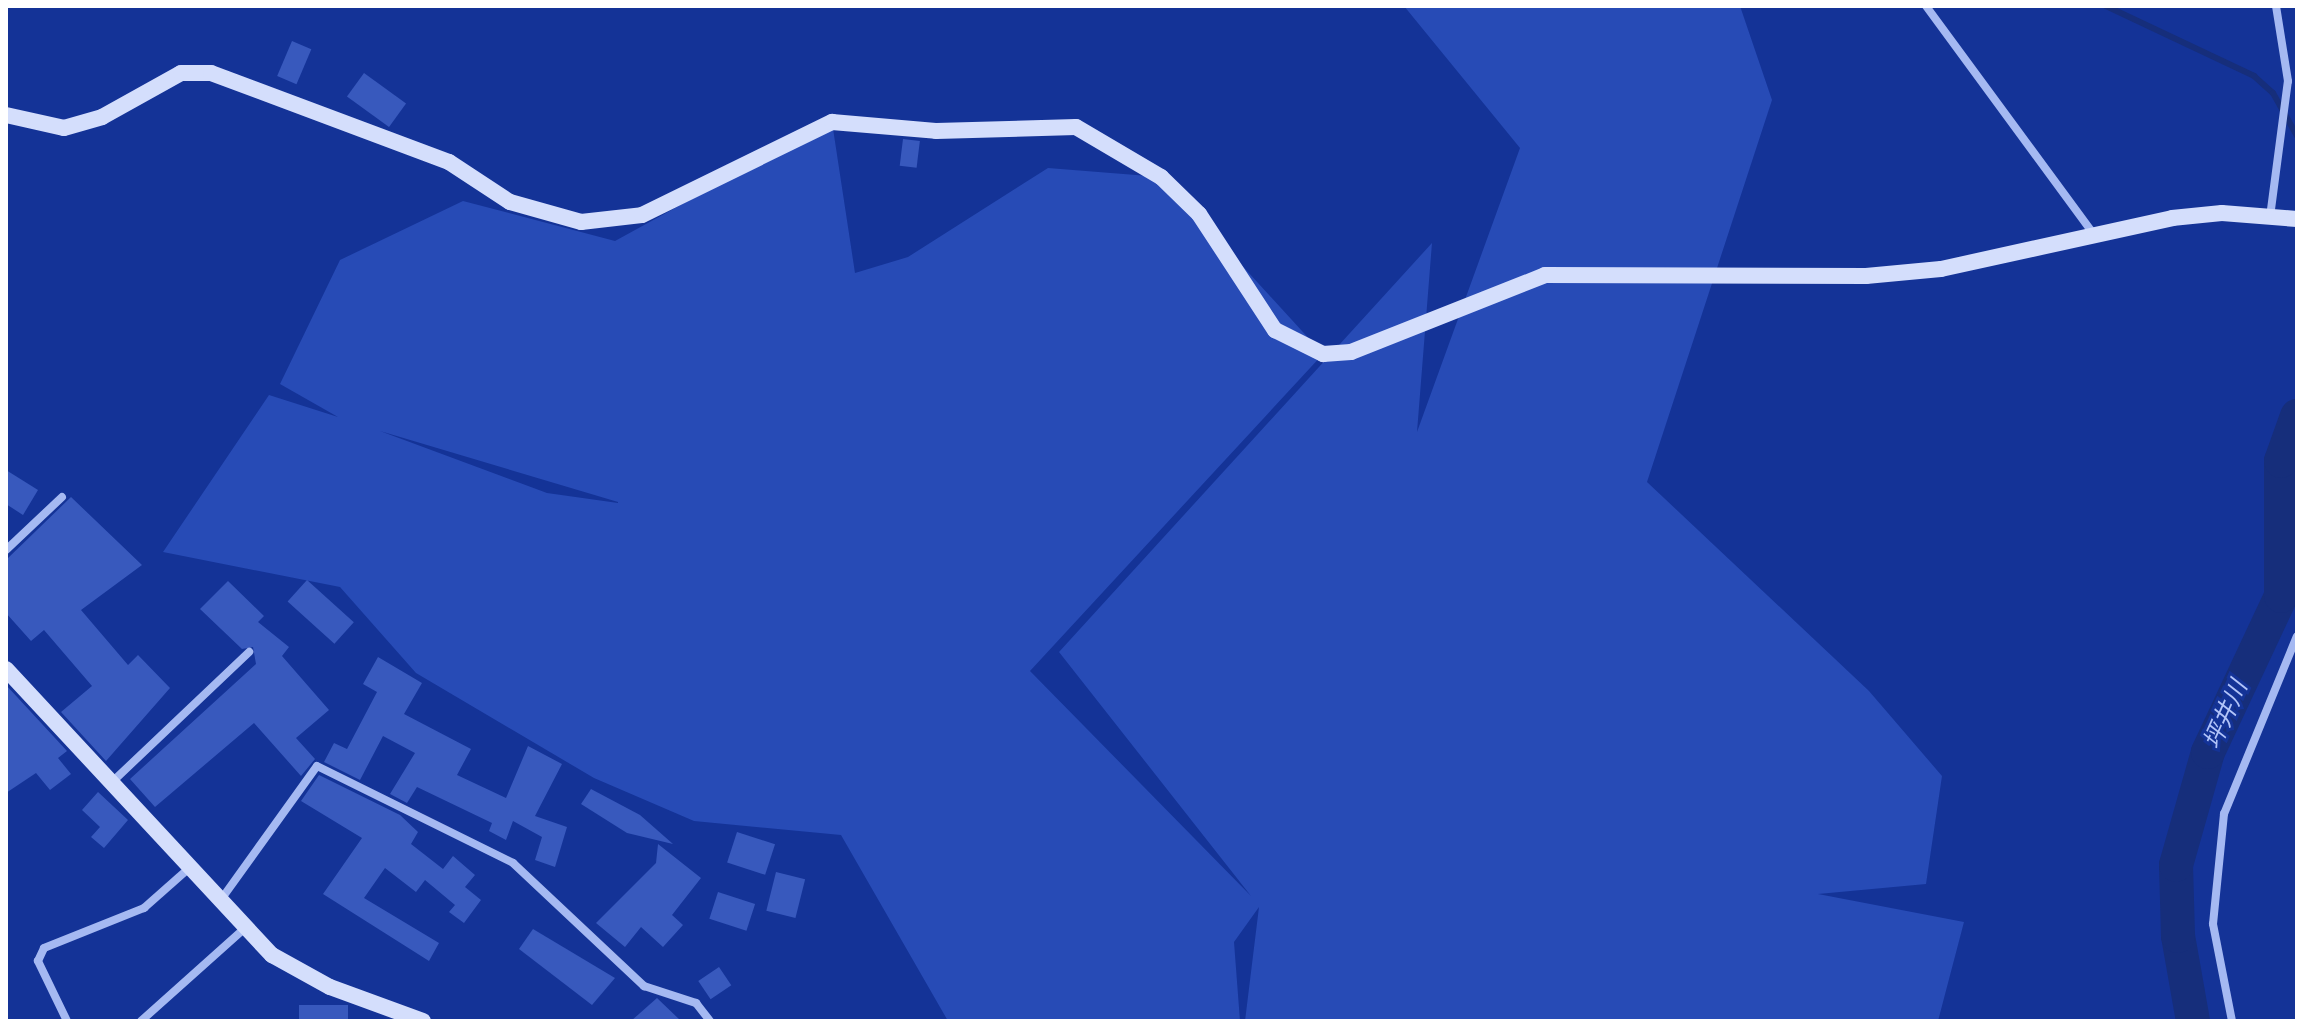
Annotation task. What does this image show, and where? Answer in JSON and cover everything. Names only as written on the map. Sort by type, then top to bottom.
[{"type":"street","points":[[1926,6],[2095,236]]},
{"type":"street","points":[[2270,217],[2288,81],[2276,6]]},
{"type":"street","points":[[6,115],[64,128],[102,117],[181,73],[211,73],[449,162],[510,202],[581,222],[642,215],[832,122],[936,131],[1076,127],[1161,177],[1199,214],[1275,330],[1323,354],[1351,352],[1545,275],[1866,276],[1941,269],[2172,218],[2297,219]]},
{"type":"street","points":[[6,550],[62,497]]},
{"type":"street","points":[[2232,1021],[2213,924],[2224,814],[2297,636]]},
{"type":"street","points":[[109,784],[249,652]]},
{"type":"street","points":[[6,669],[244,929],[309,977],[423,1021]]},
{"type":"street","points":[[220,902],[317,766],[513,863],[644,986],[696,1003],[710,1021]]},
{"type":"street","points":[[67,1021],[38,961],[44,948],[144,908],[187,870]]},
{"type":"street","points":[[141,1021],[244,929]]},
{"type":"shaded area","points":[[1404,6],[1740,6],[1772,100],[1647,482],[1869,691],[1942,776],[1926,884],[1818,894],[1964,922],[1938,1021],[1245,1021],[1259,907],[1234,942],[1240,1021],[948,1021],[841,835],[694,821],[594,778],[416,673],[340,587],[163,552],[269,395],[338,417],[280,384],[340,260],[463,201],[615,241],[832,122],[855,273],[908,257],[1048,168],[1161,177],[1323,354],[1030,671],[1251,896],[1059,652],[1432,243],[1417,432],[1520,148]],"holes":[[[380,431],[618,502],[547,493]]]},
{"type":"building","points":[[292,41],[311,49],[296,84],[277,76]]},
{"type":"building","points":[[364,73],[406,104],[389,127],[347,96]]},
{"type":"building","points":[[903,139],[920,141],[917,168],[900,166]]},
{"type":"building","points":[[6,470],[38,490],[23,515],[6,504]]},
{"type":"building","points":[[71,497],[142,565],[81,610],[128,665],[138,655],[170,688],[106,761],[61,712],[92,686],[44,630],[31,641],[6,613],[6,560]]},
{"type":"building","points":[[307,580],[354,622],[334,644],[288,602]]},
{"type":"building","points":[[228,581],[264,616],[258,622],[289,647],[282,656],[329,710],[296,738],[315,759],[301,776],[254,723],[155,807],[130,779],[256,664],[253,647],[242,649],[200,609]]},
{"type":"building","points":[[378,657],[422,683],[404,714],[471,749],[457,775],[506,798],[528,746],[562,764],[535,816],[567,827],[555,867],[535,860],[542,837],[513,821],[506,840],[489,831],[492,823],[417,787],[407,803],[390,794],[415,753],[383,736],[360,780],[324,762],[334,743],[347,749],[377,692],[363,684]]},
{"type":"building","points":[[6,685],[67,751],[58,758],[71,774],[50,790],[36,773],[6,793]]},
{"type":"building","points":[[319,775],[400,815],[418,832],[411,844],[443,869],[453,856],[475,875],[465,887],[481,900],[464,923],[449,912],[455,905],[425,880],[416,892],[385,868],[364,898],[439,943],[429,961],[323,894],[362,838],[301,801]]},
{"type":"building","points":[[591,789],[640,815],[673,844],[627,833],[581,804]]},
{"type":"building","points":[[98,792],[128,820],[104,848],[91,837],[100,827],[82,810]]},
{"type":"building","points":[[737,832],[775,844],[765,875],[727,862]]},
{"type":"building","points":[[658,844],[701,878],[672,915],[683,925],[663,947],[641,927],[625,947],[596,923],[656,863]]},
{"type":"building","points":[[776,872],[805,879],[795,918],[766,911]]},
{"type":"building","points":[[718,892],[755,904],[746,931],[709,919]]},
{"type":"building","points":[[533,929],[615,978],[592,1005],[519,949]]},
{"type":"building","points":[[719,967],[731,985],[711,999],[698,981]]},
{"type":"building","points":[[657,998],[681,1021],[631,1021]]},
{"type":"building","points":[[299,1005],[348,1005],[348,1021],[299,1021]]},
{"type":"waterway","points":[[2106,6],[2254,76],[2273,93],[2297,136]]},
{"type":"waterway","name":"坪井川","points":[[2193,1021],[2178,936],[2176,865],[2208,752],[2281,596],[2281,461],[2297,416]]}]
